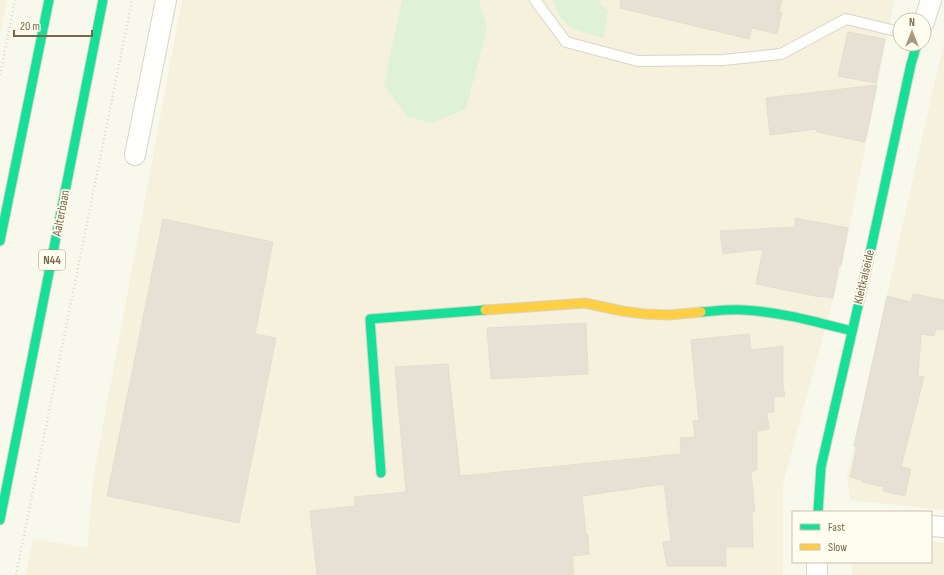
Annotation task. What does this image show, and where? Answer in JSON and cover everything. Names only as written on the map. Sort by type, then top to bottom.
[{"type":"main road","points":[[0,241],[48,0]]},
{"type":"main road","name":"Aalterbaan","points":[[0,520],[103,0]]},
{"type":"main road","name":"Kleitkalseide","points":[[818,511],[822,467],[915,52]]},
{"type":"main road","points":[[381,473],[370,319],[585,303],[646,314],[676,314],[742,310],[775,313],[852,331]]},
{"type":"street","points":[[135,155],[166,0]]},
{"type":"street","points":[[927,12],[931,0]]},
{"type":"street","points":[[932,526],[944,527]]},
{"type":"street","points":[[817,563],[817,575]]},
{"type":"lane","points":[[535,0],[566,42],[638,61],[723,60],[781,54],[846,18],[892,30]]},
{"type":"path","points":[[0,75],[15,0]]},
{"type":"path","points":[[16,575],[132,0]]},
{"type":"shaded area","points":[[0,0],[7,0],[0,35]]},
{"type":"shaded area","points":[[182,0],[894,0],[842,266],[783,484],[783,575],[26,575],[33,539],[87,548],[94,474]]},
{"type":"shaded area","points":[[944,42],[944,510],[850,500],[847,477]]},
{"type":"shaded area","points":[[932,541],[944,543],[944,575],[852,575],[852,563],[932,563]]},
{"type":"green space","points":[[402,0],[479,0],[487,28],[466,109],[432,123],[407,117],[384,85]]},
{"type":"green space","points":[[552,0],[600,0],[600,4],[608,11],[604,38],[571,29],[559,15]]},
{"type":"building","points":[[621,0],[782,0],[779,12],[782,12],[777,34],[752,28],[749,39],[620,8]]},
{"type":"building","points":[[848,32],[885,39],[876,83],[838,76]]},
{"type":"building","points":[[877,85],[865,142],[817,132],[817,129],[770,135],[766,98]]},
{"type":"building","points":[[795,218],[848,228],[833,298],[820,297],[756,284],[763,249],[723,254],[720,231],[795,227]]},
{"type":"building","points":[[163,219],[273,242],[255,334],[276,338],[239,523],[107,496]]},
{"type":"building","points":[[913,294],[944,300],[944,330],[936,329],[934,336],[921,334],[918,376],[924,377],[901,467],[911,469],[905,496],[883,491],[884,487],[862,482],[862,480],[850,477],[857,447],[854,446],[887,296],[911,302]]},
{"type":"building","points":[[586,323],[588,374],[491,379],[487,328]]},
{"type":"building","points":[[749,334],[751,350],[783,346],[783,386],[785,396],[774,397],[774,412],[767,413],[769,429],[757,431],[757,469],[751,473],[755,512],[752,512],[753,547],[726,547],[726,566],[667,566],[663,542],[671,541],[664,484],[582,496],[586,534],[588,534],[589,554],[572,556],[574,575],[317,575],[310,511],[355,506],[354,497],[406,492],[395,367],[448,364],[460,476],[681,454],[680,438],[695,437],[693,421],[699,420],[691,340]]},
{"type":"traffic: fast","points":[[0,241],[49,0]]},
{"type":"traffic: fast","points":[[0,520],[103,0]]},
{"type":"traffic: fast","points":[[818,511],[821,467],[915,52]]},
{"type":"traffic: fast","points":[[381,473],[370,319],[485,310]]},
{"type":"traffic: fast","points":[[701,312],[733,310],[758,311],[798,318],[852,331]]},
{"type":"traffic: slow","points":[[485,310],[585,303],[645,314],[669,315],[701,312]]}]
